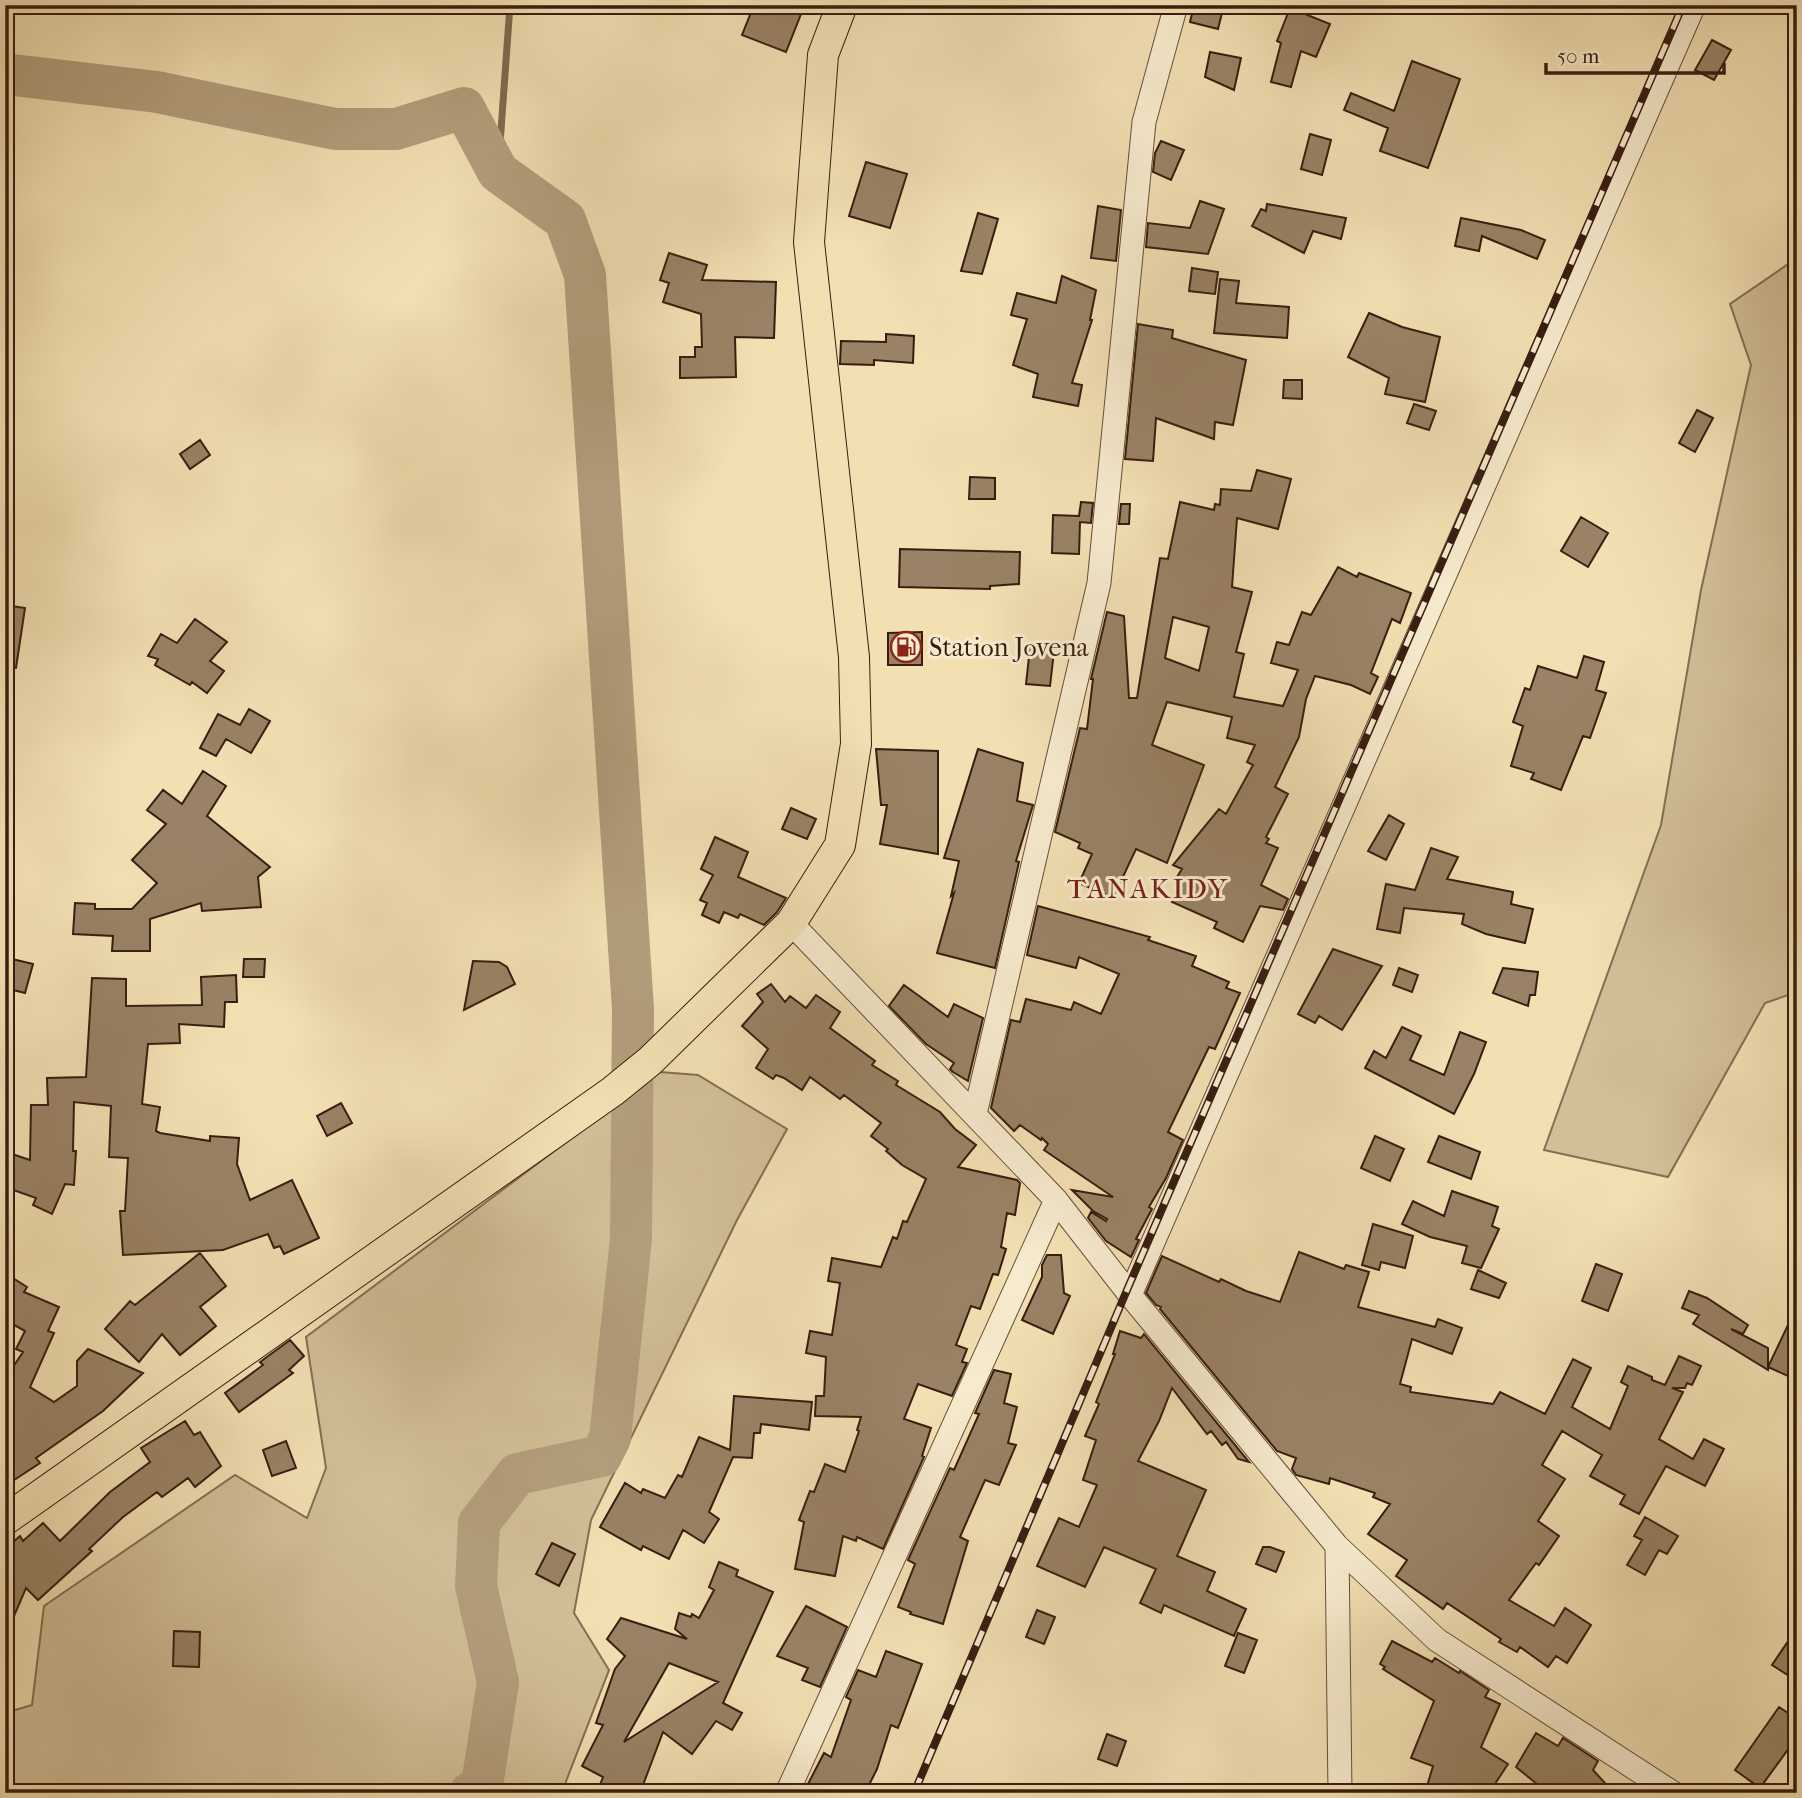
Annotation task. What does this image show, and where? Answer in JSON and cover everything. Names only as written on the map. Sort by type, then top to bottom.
[{"type":"main road","points":[[5,1520],[613,1091],[650,1060],[791,923],[840,845],[856,744],[854,657],[809,242],[823,55],[842,5]]},
{"type":"street","points":[[975,1114],[1099,583],[1144,122],[1176,5]]},
{"type":"street","points":[[1130,1295],[1694,5]]},
{"type":"street","points":[[791,923],[1055,1200],[1337,1546],[1437,1640],[1673,1793]]},
{"type":"street","points":[[787,1793],[1055,1200]]},
{"type":"street","points":[[1337,1546],[1340,1793]]},
{"type":"shaded area","points":[[1797,258],[1797,992],[1765,1003],[1668,1177],[1544,1150],[1661,825],[1701,590],[1751,365],[1730,304]]},
{"type":"shaded area","points":[[660,1072],[698,1075],[787,1129],[737,1220],[591,1520],[574,1613],[609,1670],[565,1784],[555,1793],[5,1793],[5,1713],[32,1705],[44,1606],[235,1475],[307,1518],[326,1468],[306,1337]]},
{"type":"building","points":[[754,5],[799,5],[796,12],[801,14],[786,52],[742,35]]},
{"type":"building","points":[[1194,5],[1224,5],[1218,29],[1190,22]]},
{"type":"building","points":[[1290,8],[1330,24],[1316,57],[1301,51],[1291,87],[1271,82],[1281,43],[1277,41]]},
{"type":"building","points":[[1712,40],[1731,50],[1714,80],[1695,70]]},
{"type":"building","points":[[1210,52],[1241,58],[1234,90],[1205,77]]},
{"type":"building","points":[[1412,61],[1460,79],[1428,168],[1380,151],[1388,128],[1344,110],[1351,93],[1394,111]]},
{"type":"building","points":[[1310,134],[1331,140],[1322,175],[1301,169]]},
{"type":"building","points":[[1161,141],[1184,150],[1171,180],[1153,172],[1155,153]]},
{"type":"building","points":[[866,162],[907,174],[890,228],[849,216]]},
{"type":"building","points":[[1200,201],[1224,209],[1208,254],[1146,247],[1148,223],[1190,228]]},
{"type":"building","points":[[1267,204],[1346,218],[1341,239],[1313,231],[1304,253],[1252,226],[1261,209],[1266,211]]},
{"type":"building","points":[[1098,206],[1121,210],[1116,261],[1091,258]]},
{"type":"building","points":[[978,213],[998,219],[982,274],[961,271]]},
{"type":"building","points":[[1461,218],[1521,230],[1545,240],[1537,259],[1482,236],[1479,251],[1455,246]]},
{"type":"building","points":[[669,253],[707,265],[702,280],[776,282],[774,338],[735,337],[736,377],[680,378],[680,357],[695,357],[695,347],[702,347],[701,314],[663,302],[669,283],[660,280]]},
{"type":"building","points":[[1192,268],[1218,272],[1215,294],[1189,291]]},
{"type":"building","points":[[1062,276],[1096,290],[1092,320],[1072,383],[1082,385],[1078,406],[1033,397],[1038,374],[1013,365],[1027,319],[1011,315],[1017,293],[1056,303]]},
{"type":"building","points":[[1220,279],[1239,281],[1236,303],[1289,307],[1287,338],[1214,333]]},
{"type":"building","points":[[1369,313],[1402,327],[1440,337],[1425,402],[1385,394],[1389,378],[1348,357]]},
{"type":"building","points":[[1138,324],[1173,330],[1172,338],[1246,360],[1233,425],[1215,422],[1214,439],[1156,418],[1153,461],[1125,459]]},
{"type":"building","points":[[886,334],[914,336],[913,363],[874,360],[874,365],[840,364],[841,341],[886,342]]},
{"type":"building","points":[[1284,380],[1302,380],[1302,399],[1283,398]]},
{"type":"building","points":[[1414,404],[1436,411],[1429,430],[1407,423]]},
{"type":"building","points":[[1697,410],[1713,418],[1695,452],[1679,443]]},
{"type":"building","points":[[200,440],[210,455],[190,469],[180,454]]},
{"type":"building","points":[[1257,470],[1291,479],[1278,529],[1237,518],[1232,587],[1252,592],[1236,652],[1244,654],[1234,697],[1283,706],[1298,670],[1271,663],[1277,642],[1289,645],[1302,612],[1311,615],[1338,567],[1357,577],[1359,573],[1411,593],[1400,623],[1392,619],[1371,673],[1378,677],[1370,694],[1351,685],[1315,676],[1306,699],[1299,737],[1275,787],[1288,794],[1266,837],[1269,839],[1266,843],[1278,848],[1261,885],[1288,899],[1283,910],[1260,906],[1243,942],[1214,928],[1217,922],[1172,902],[1180,879],[1177,877],[1182,869],[1173,865],[1219,809],[1226,814],[1253,765],[1247,762],[1255,745],[1227,738],[1232,717],[1167,702],[1152,745],[1204,765],[1167,863],[1136,849],[1113,898],[1079,883],[1092,854],[1078,848],[1080,843],[1055,832],[1080,728],[1087,729],[1091,679],[1107,612],[1124,616],[1129,698],[1137,698],[1160,558],[1168,559],[1180,502],[1214,510],[1215,504],[1220,505],[1221,489],[1251,491]],"holes":[[[1173,617],[1209,627],[1199,671],[1165,658]]]},
{"type":"building","points":[[970,477],[995,478],[995,499],[969,499]]},
{"type":"building","points":[[1081,502],[1093,503],[1091,523],[1080,522],[1079,554],[1052,553],[1053,515],[1079,516]]},
{"type":"building","points":[[1121,504],[1130,504],[1129,524],[1119,524]]},
{"type":"building","points":[[1581,517],[1608,533],[1588,567],[1561,551]]},
{"type":"building","points":[[900,549],[1020,552],[1019,584],[990,586],[990,589],[899,587]]},
{"type":"building","points":[[5,605],[25,608],[16,668],[5,667]]},
{"type":"building","points":[[195,619],[227,642],[210,661],[224,671],[207,693],[192,682],[190,685],[155,665],[158,659],[148,656],[161,634],[177,643]]},
{"type":"building","points":[[922,632],[922,665],[888,665],[888,633]]},
{"type":"building","points":[[1030,648],[1054,651],[1050,686],[1026,684]]},
{"type":"building","points":[[1584,656],[1604,662],[1596,690],[1606,693],[1590,738],[1583,736],[1561,790],[1531,779],[1534,773],[1511,766],[1523,726],[1513,722],[1525,688],[1530,690],[1538,666],[1577,678]]},
{"type":"building","points":[[249,709],[270,721],[251,753],[226,739],[216,756],[200,748],[218,714],[240,725]]},
{"type":"building","points":[[876,749],[938,751],[938,854],[880,844],[887,805],[881,805]]},
{"type":"building","points":[[978,749],[1023,763],[1017,801],[1033,805],[1016,861],[1019,862],[995,968],[937,953],[954,893],[951,896],[959,861],[944,858]]},
{"type":"building","points":[[203,771],[226,786],[207,816],[270,867],[258,877],[261,907],[202,911],[201,903],[150,919],[150,951],[112,951],[113,936],[73,934],[75,903],[95,904],[95,909],[132,909],[157,883],[132,860],[166,824],[147,810],[163,790],[182,804]]},
{"type":"building","points":[[791,808],[816,819],[807,839],[782,829]]},
{"type":"building","points":[[1389,815],[1404,824],[1386,860],[1368,851]]},
{"type":"building","points":[[715,837],[748,852],[738,877],[786,898],[764,925],[740,914],[738,918],[724,912],[719,923],[702,915],[707,903],[700,900],[713,875],[701,869]]},
{"type":"building","points":[[1431,848],[1458,857],[1447,879],[1513,892],[1511,904],[1533,909],[1525,943],[1486,934],[1462,924],[1464,914],[1404,908],[1400,933],[1377,929],[1386,884],[1415,890]]},
{"type":"building","points":[[1038,906],[1150,937],[1148,940],[1196,956],[1192,966],[1229,982],[1226,988],[1240,993],[1215,1049],[1209,1047],[1168,1132],[1183,1140],[1149,1207],[1152,1209],[1136,1239],[1139,1240],[1131,1257],[1106,1241],[1088,1218],[1091,1212],[1106,1221],[1107,1219],[1093,1211],[1072,1190],[1113,1197],[1044,1150],[1048,1144],[1042,1138],[1041,1140],[1020,1125],[1014,1131],[991,1108],[1011,1020],[1020,1022],[1026,999],[1071,1010],[1074,1002],[1101,1014],[1119,974],[1079,957],[1076,968],[1027,955]]},
{"type":"building","points":[[1333,949],[1382,966],[1342,1030],[1319,1016],[1315,1023],[1298,1014]]},
{"type":"building","points":[[12,959],[33,964],[25,993],[5,988]]},
{"type":"building","points":[[244,959],[265,959],[264,977],[243,977]]},
{"type":"building","points":[[473,961],[499,962],[507,967],[515,984],[464,1010]]},
{"type":"building","points":[[1399,968],[1418,975],[1412,992],[1393,985]]},
{"type":"building","points":[[1503,968],[1538,972],[1535,995],[1530,995],[1528,1006],[1493,993]]},
{"type":"building","points":[[236,975],[237,1002],[225,1002],[224,1027],[179,1024],[180,1043],[148,1044],[142,1104],[160,1107],[156,1131],[160,1133],[210,1141],[210,1136],[239,1138],[237,1164],[250,1200],[292,1180],[319,1238],[284,1254],[280,1246],[274,1248],[268,1234],[223,1250],[123,1255],[120,1211],[125,1211],[128,1158],[109,1157],[111,1106],[74,1102],[74,1185],[65,1184],[52,1214],[33,1205],[36,1198],[5,1187],[5,1164],[9,1153],[30,1160],[31,1105],[48,1105],[47,1078],[86,1077],[92,978],[126,979],[126,1006],[202,1005],[201,977]]},
{"type":"building","points":[[771,984],[785,1002],[790,996],[806,1008],[816,995],[840,1012],[830,1028],[875,1061],[872,1065],[898,1081],[896,1085],[940,1112],[955,1129],[976,1145],[958,1167],[1017,1180],[1020,1183],[1015,1215],[1007,1213],[1001,1247],[1006,1249],[998,1275],[993,1274],[980,1309],[971,1306],[956,1345],[967,1349],[962,1362],[967,1363],[952,1396],[918,1384],[904,1419],[931,1428],[922,1456],[924,1457],[883,1549],[857,1537],[856,1541],[843,1536],[835,1576],[795,1569],[804,1522],[799,1520],[810,1491],[814,1492],[825,1464],[845,1472],[861,1417],[815,1416],[816,1396],[824,1396],[826,1357],[806,1353],[810,1331],[832,1335],[840,1283],[828,1281],[832,1258],[881,1267],[893,1237],[897,1239],[903,1221],[907,1222],[926,1179],[902,1165],[886,1151],[888,1149],[871,1136],[881,1123],[844,1095],[840,1099],[810,1077],[802,1090],[784,1078],[776,1075],[773,1079],[756,1068],[768,1049],[742,1026],[763,1002],[757,994]]},
{"type":"building","points":[[904,985],[948,1017],[954,1004],[983,1018],[968,1081],[953,1072],[950,1069],[954,1063],[926,1044],[889,1006]]},
{"type":"building","points":[[1402,1027],[1421,1036],[1410,1060],[1444,1075],[1460,1032],[1486,1042],[1454,1114],[1365,1068],[1374,1051],[1386,1058]]},
{"type":"building","points":[[341,1103],[352,1123],[327,1136],[317,1116]]},
{"type":"building","points":[[1375,1136],[1404,1149],[1390,1181],[1361,1168]]},
{"type":"building","points":[[1439,1136],[1480,1152],[1471,1179],[1428,1162]]},
{"type":"building","points":[[1452,1191],[1498,1207],[1492,1226],[1499,1229],[1481,1268],[1462,1263],[1467,1246],[1430,1237],[1402,1224],[1413,1201],[1444,1216]]},
{"type":"building","points":[[1373,1224],[1413,1236],[1405,1268],[1381,1262],[1379,1270],[1362,1265]]},
{"type":"building","points":[[1299,1252],[1344,1269],[1346,1265],[1369,1272],[1358,1307],[1435,1327],[1438,1319],[1462,1328],[1452,1354],[1412,1339],[1400,1384],[1411,1387],[1410,1392],[1493,1404],[1500,1392],[1545,1414],[1573,1359],[1591,1368],[1572,1407],[1610,1429],[1628,1386],[1621,1382],[1628,1366],[1665,1385],[1679,1356],[1701,1366],[1692,1385],[1687,1383],[1685,1388],[1672,1388],[1683,1392],[1659,1439],[1693,1459],[1704,1439],[1724,1449],[1705,1486],[1666,1466],[1639,1514],[1620,1504],[1625,1495],[1590,1476],[1602,1455],[1562,1431],[1542,1465],[1565,1479],[1538,1521],[1559,1536],[1509,1600],[1554,1626],[1565,1608],[1591,1625],[1567,1663],[1556,1656],[1548,1667],[1520,1647],[1517,1652],[1499,1642],[1501,1639],[1447,1603],[1443,1609],[1396,1576],[1407,1560],[1368,1534],[1390,1504],[1373,1497],[1375,1493],[1330,1478],[1329,1484],[1296,1475],[1292,1469],[1296,1458],[1277,1451],[1161,1307],[1146,1293],[1162,1256],[1219,1282],[1221,1279],[1246,1291],[1280,1302]]},
{"type":"building","points":[[200,1253],[226,1286],[200,1307],[216,1326],[180,1355],[162,1334],[139,1362],[105,1329],[130,1301],[135,1305]]},
{"type":"building","points":[[1047,1255],[1061,1255],[1064,1293],[1070,1296],[1053,1334],[1022,1320],[1042,1277],[1042,1265]]},
{"type":"building","points":[[1596,1264],[1622,1274],[1608,1311],[1582,1301]]},
{"type":"building","points":[[1478,1270],[1506,1283],[1499,1298],[1471,1289]]},
{"type":"building","points":[[5,1273],[27,1287],[24,1292],[59,1307],[48,1331],[54,1333],[30,1387],[54,1402],[77,1386],[77,1361],[88,1349],[143,1373],[103,1411],[36,1458],[40,1463],[5,1486],[5,1379],[23,1352],[16,1349],[25,1331],[5,1320]]},
{"type":"building","points":[[1689,1291],[1707,1298],[1748,1325],[1743,1334],[1731,1329],[1768,1348],[1768,1370],[1693,1324],[1699,1315],[1682,1308]]},
{"type":"building","points":[[1797,1306],[1797,1380],[1768,1367]]},
{"type":"building","points":[[1120,1331],[1141,1338],[1144,1334],[1249,1462],[1238,1459],[1226,1442],[1222,1445],[1211,1431],[1207,1434],[1172,1388],[1159,1421],[1138,1461],[1206,1490],[1177,1556],[1215,1572],[1207,1591],[1246,1609],[1234,1636],[1164,1605],[1161,1613],[1140,1603],[1156,1569],[1104,1547],[1085,1587],[1037,1566],[1059,1518],[1079,1527],[1097,1485],[1083,1480],[1096,1440],[1085,1436],[1099,1404],[1096,1402],[1115,1354]]},
{"type":"building","points":[[290,1340],[304,1356],[289,1370],[293,1373],[239,1412],[225,1393],[263,1365],[260,1362]]},
{"type":"building","points":[[994,1370],[1011,1374],[1004,1403],[1017,1407],[1008,1443],[1016,1445],[999,1485],[985,1480],[960,1537],[968,1541],[943,1624],[910,1614],[911,1612],[898,1607],[915,1564],[908,1560],[950,1468],[954,1470],[979,1414],[975,1413]]},
{"type":"building","points":[[734,1396],[812,1402],[809,1430],[761,1424],[760,1433],[754,1433],[752,1458],[733,1457],[709,1512],[719,1519],[704,1543],[683,1530],[669,1559],[643,1546],[641,1550],[600,1527],[625,1483],[641,1493],[643,1489],[665,1498],[678,1475],[682,1477],[699,1437],[730,1450]]},
{"type":"building","points":[[185,1421],[194,1435],[200,1432],[221,1466],[195,1487],[188,1478],[162,1497],[157,1492],[123,1517],[89,1549],[92,1551],[38,1600],[26,1588],[5,1637],[5,1549],[20,1536],[23,1541],[43,1523],[60,1541],[110,1492],[150,1462],[141,1448]]},
{"type":"building","points":[[286,1441],[296,1468],[272,1476],[263,1450]]},
{"type":"building","points":[[1645,1517],[1678,1536],[1667,1554],[1659,1550],[1645,1575],[1627,1565],[1642,1540],[1634,1536]]},
{"type":"building","points":[[552,1543],[575,1554],[559,1586],[536,1574]]},
{"type":"building","points":[[1263,1547],[1284,1552],[1276,1572],[1256,1564]]},
{"type":"building","points":[[719,1562],[738,1570],[736,1576],[773,1592],[723,1703],[742,1713],[732,1730],[716,1721],[692,1754],[663,1732],[640,1793],[597,1793],[603,1777],[582,1766],[603,1725],[596,1723],[615,1669],[625,1656],[607,1639],[621,1618],[687,1639],[675,1629],[679,1613],[691,1617],[692,1614],[699,1618],[714,1590],[709,1587]],"holes":[[[669,1663],[718,1682],[624,1742]]]},
{"type":"building","points":[[806,1606],[847,1627],[820,1687],[802,1680],[808,1668],[777,1656]]},
{"type":"building","points":[[1037,1610],[1055,1617],[1044,1644],[1026,1637]]},
{"type":"building","points":[[1797,1628],[1797,1681],[1772,1665]]},
{"type":"building","points":[[174,1631],[200,1632],[199,1667],[173,1666]]},
{"type":"building","points":[[1238,1633],[1257,1640],[1244,1673],[1225,1666]]},
{"type":"building","points":[[1392,1641],[1432,1662],[1435,1658],[1459,1673],[1460,1671],[1489,1690],[1485,1697],[1500,1704],[1481,1747],[1508,1764],[1489,1793],[1425,1793],[1433,1766],[1411,1758],[1434,1701],[1383,1669],[1385,1667],[1380,1664]]},
{"type":"building","points":[[886,1651],[922,1664],[898,1728],[891,1725],[877,1769],[865,1793],[811,1793],[813,1787],[808,1784],[824,1753],[831,1757],[851,1700],[846,1697],[858,1670],[876,1677]]},
{"type":"building","points":[[1779,1707],[1797,1719],[1797,1737],[1760,1788],[1735,1770]]},
{"type":"building","points":[[1536,1733],[1558,1746],[1563,1738],[1598,1761],[1593,1770],[1614,1793],[1548,1793],[1516,1767]]},
{"type":"building","points":[[1107,1734],[1126,1741],[1117,1766],[1098,1759]]},
{"type":"waterway","points":[[498,172],[510,5]]},
{"type":"waterway","points":[[5,74],[157,92],[335,129],[396,129],[464,108],[498,172],[565,220],[585,275],[633,1009],[631,1239],[610,1438],[601,1456],[517,1474],[479,1523],[476,1586],[498,1682],[482,1785],[470,1793]]},
{"type":"railway","points":[[914,1793],[1127,1290],[1683,5]]},
{"type":"place","name":"Station Jovena","points":[[906,647]]},
{"type":"district","name":"TANAKIDY","points":[[1148,888]]}]
